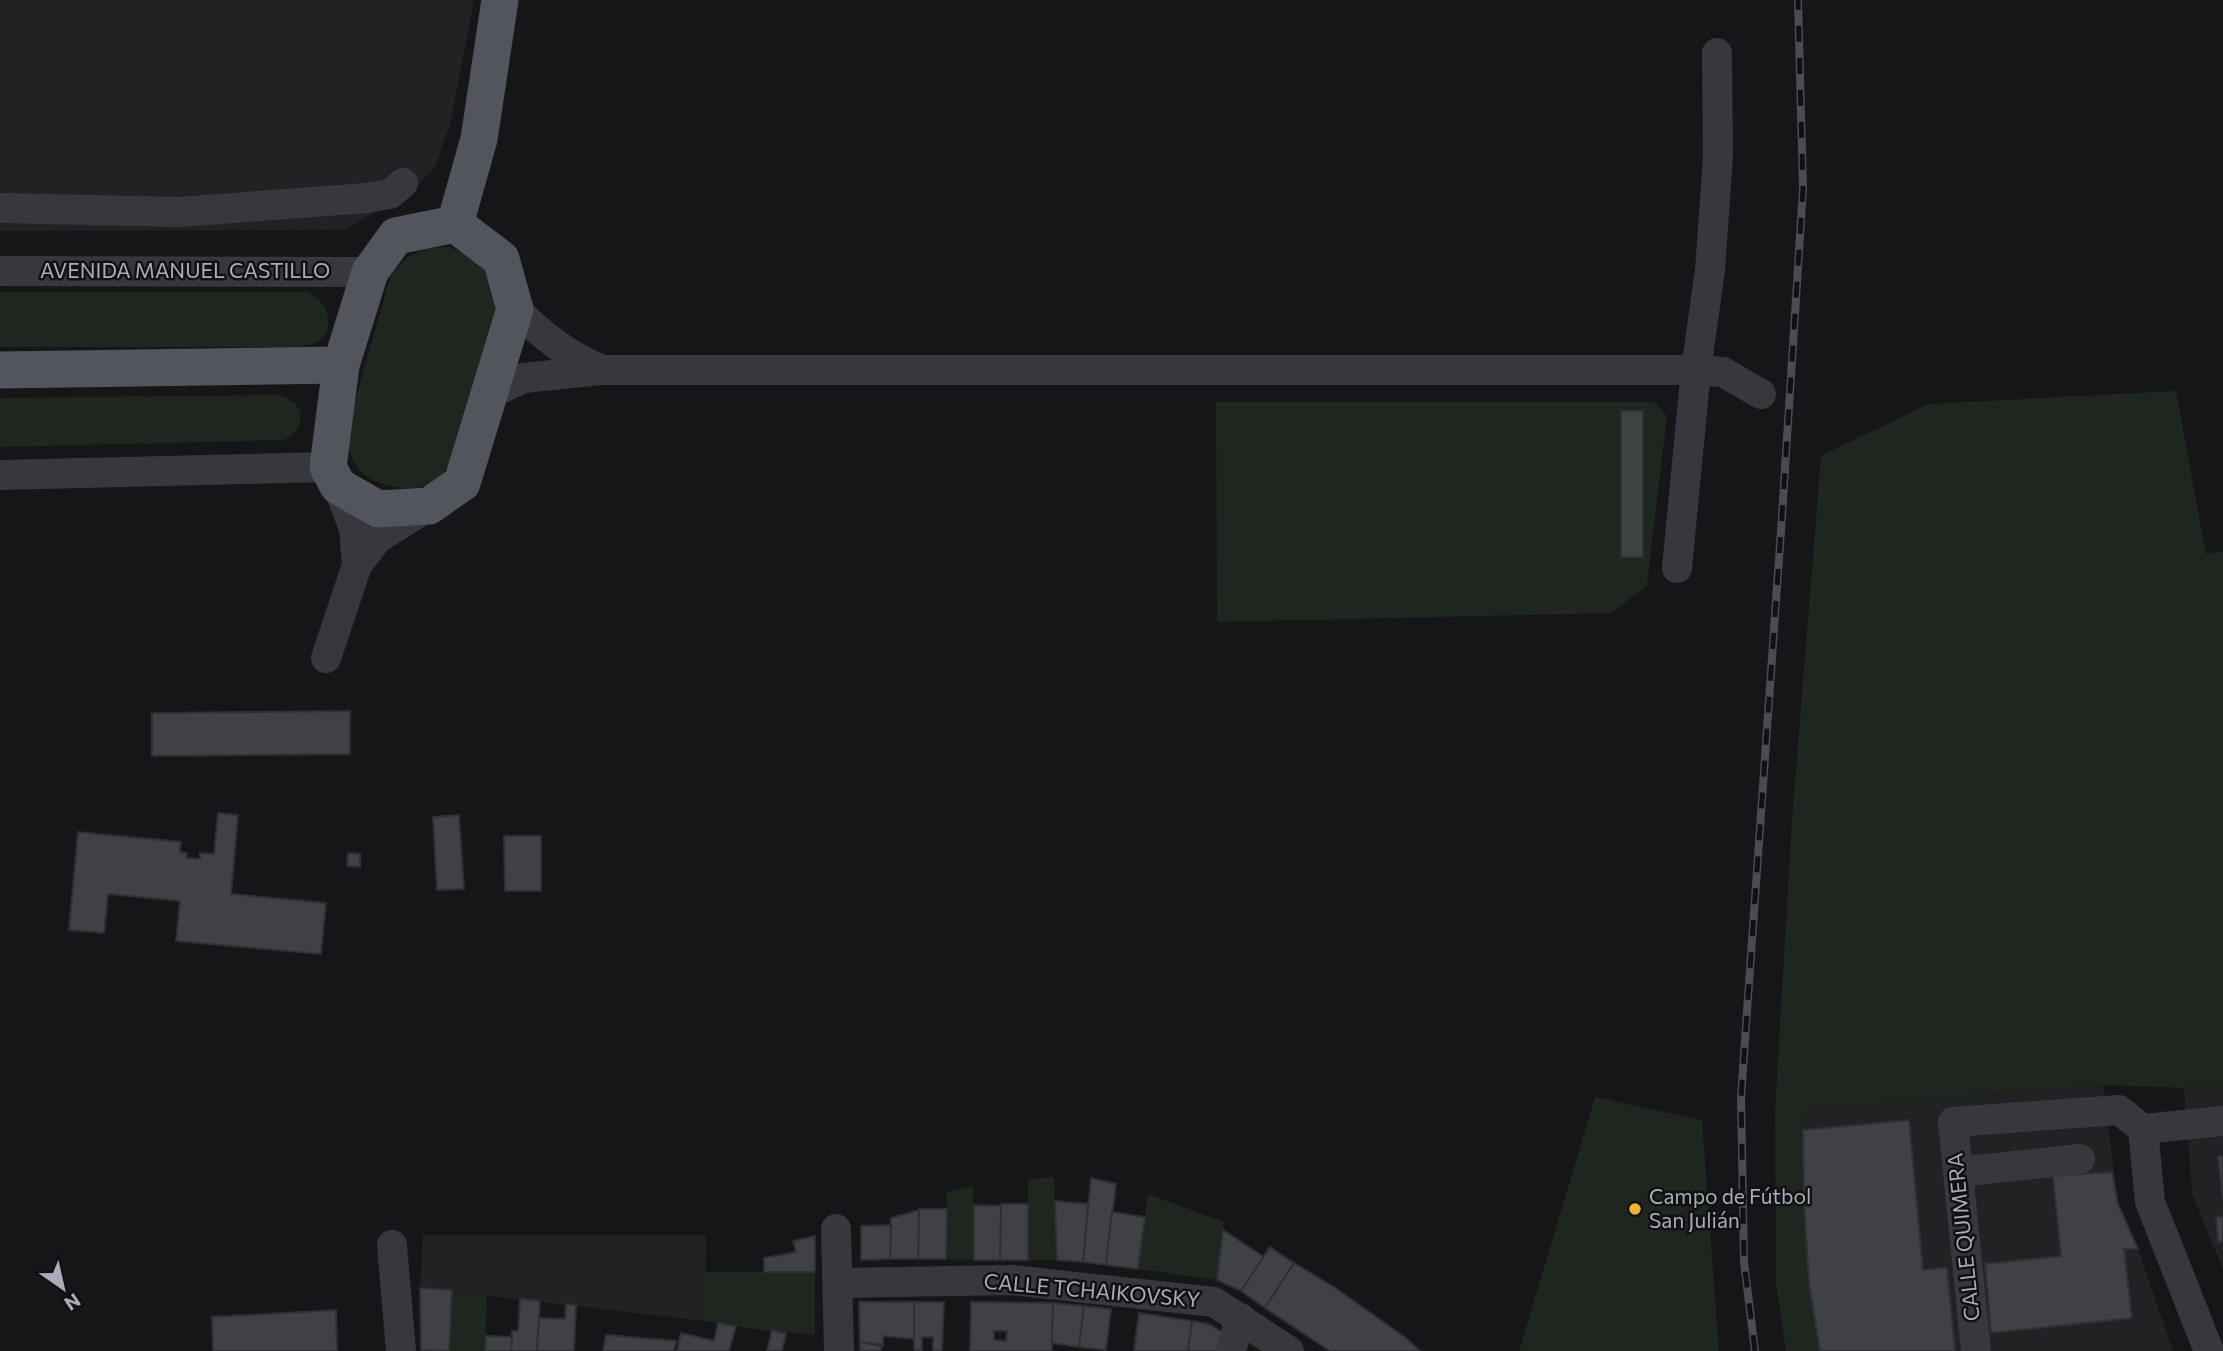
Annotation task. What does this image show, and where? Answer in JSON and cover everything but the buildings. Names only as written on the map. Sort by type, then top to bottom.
[{"type":"main road","points":[[455,224],[479,139],[500,0]]},
{"type":"main road","points":[[455,224],[501,259],[515,309],[462,483],[429,506],[378,509],[333,477],[341,365],[370,272],[397,236],[455,224]]},
{"type":"main road","points":[[0,370],[341,365]]},
{"type":"street","points":[[1677,568],[1696,370],[1710,270],[1718,157],[1717,53]]},
{"type":"street","points":[[0,208],[179,212],[367,198],[390,194],[404,183]]},
{"type":"street","name":"AVENIDA MANUEL CASTILLO","points":[[0,271],[370,272]]},
{"type":"street","points":[[515,309],[541,334],[573,358],[600,370]]},
{"type":"street","points":[[489,394],[524,378],[600,370],[1696,370],[1723,372],[1762,394]]},
{"type":"street","points":[[0,475],[333,477],[354,529],[357,565]]},
{"type":"street","points":[[327,658],[357,565],[378,538],[429,506]]},
{"type":"street","name":"CALLE QUIMERA","points":[[1976,1351],[1952,1122],[2119,1110],[2143,1129]]},
{"type":"street","points":[[2209,1351],[2150,1202],[2143,1129],[2223,1121]]},
{"type":"street","points":[[1958,1172],[2080,1159]]},
{"type":"street","points":[[836,1229],[839,1351]]},
{"type":"street","points":[[392,1245],[401,1351]]},
{"type":"street","name":"CALLE TCHAIKOVSKY","points":[[838,1283],[1012,1280],[1214,1302],[1289,1351]]},
{"type":"street","points":[[1231,1351],[1240,1318]]},
{"type":"shaded area","points":[[0,0],[474,0],[450,125],[434,169],[410,192],[344,230],[0,231]]},
{"type":"shaded area","points":[[449,247],[473,257],[493,277],[499,313],[453,462],[436,479],[420,487],[403,488],[384,484],[374,481],[360,470],[351,454],[346,432],[391,275],[416,253]]},
{"type":"shaded area","points":[[0,292],[307,292],[325,308],[328,326],[327,333],[317,342],[301,347],[0,347]]},
{"type":"shaded area","points":[[2176,391],[2206,554],[2223,551],[2223,1084],[2184,1088],[2103,1085],[1804,1109],[1806,1230],[1820,1351],[1786,1351],[1776,1284],[1775,1111],[1792,819],[1821,456],[1928,404]]},
{"type":"shaded area","points":[[276,395],[293,402],[300,414],[298,428],[284,440],[0,447],[0,398]]},
{"type":"shaded area","points":[[1216,402],[1654,402],[1667,416],[1647,585],[1612,613],[1217,622]]},
{"type":"shaded area","points":[[2223,1084],[2223,1270],[2192,1193],[2184,1088]]},
{"type":"shaded area","points":[[2103,1085],[2118,1204],[2138,1249],[2173,1351],[1820,1351],[1809,1283],[1804,1203],[1803,1109]]},
{"type":"shaded area","name":"Campo de Fútbol San Julián","points":[[1595,1097],[1702,1120],[1719,1351],[1519,1351]]},
{"type":"shaded area","points":[[1054,1177],[1057,1260],[1028,1260],[1028,1179]]},
{"type":"shaded area","points":[[973,1186],[974,1260],[946,1259],[947,1192]]},
{"type":"shaded area","points":[[1148,1194],[1224,1222],[1217,1280],[1138,1269]]},
{"type":"shaded area","points":[[423,1235],[706,1235],[705,1321],[420,1288]]},
{"type":"shaded area","points":[[705,1272],[815,1272],[815,1335],[786,1334],[705,1321]]},
{"type":"shaded area","points":[[452,1290],[487,1295],[485,1351],[449,1351]]},
{"type":"railway","points":[[1755,1351],[1744,1262],[1741,1097],[1803,189],[1798,0]]},
{"type":"place","name":"Campo de Fútbol San Julián","points":[[1635,1209]]}]
